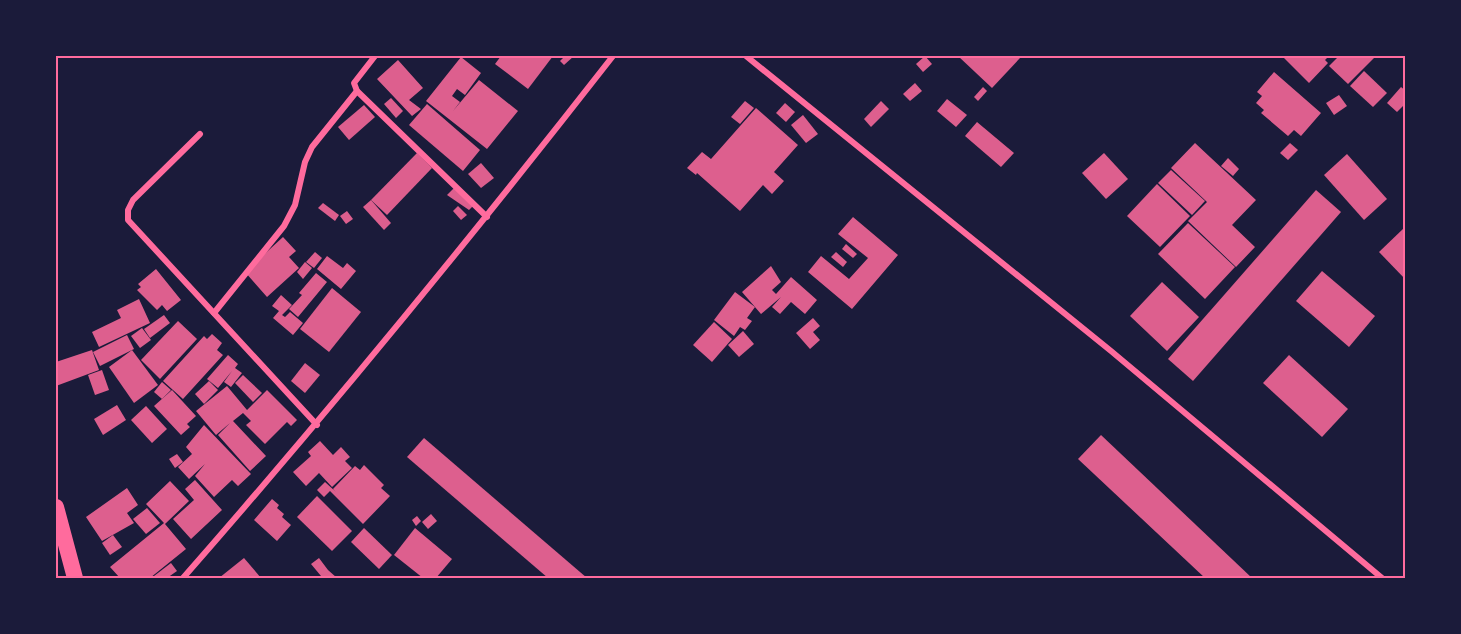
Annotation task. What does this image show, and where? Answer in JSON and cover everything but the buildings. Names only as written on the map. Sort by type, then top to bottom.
[{"type":"highway","points":[[56,507],[60,544],[75,579]]},
{"type":"street","points":[[375,56],[354,83],[357,91],[487,217]]},
{"type":"street","points":[[183,579],[317,425],[487,217],[613,56]]},
{"type":"street","points":[[746,56],[1111,351],[1382,579]]},
{"type":"street","points":[[214,313],[284,226],[295,205],[305,162],[312,147],[357,91]]},
{"type":"street","points":[[200,134],[133,200],[128,210],[128,220],[317,425]]}]
